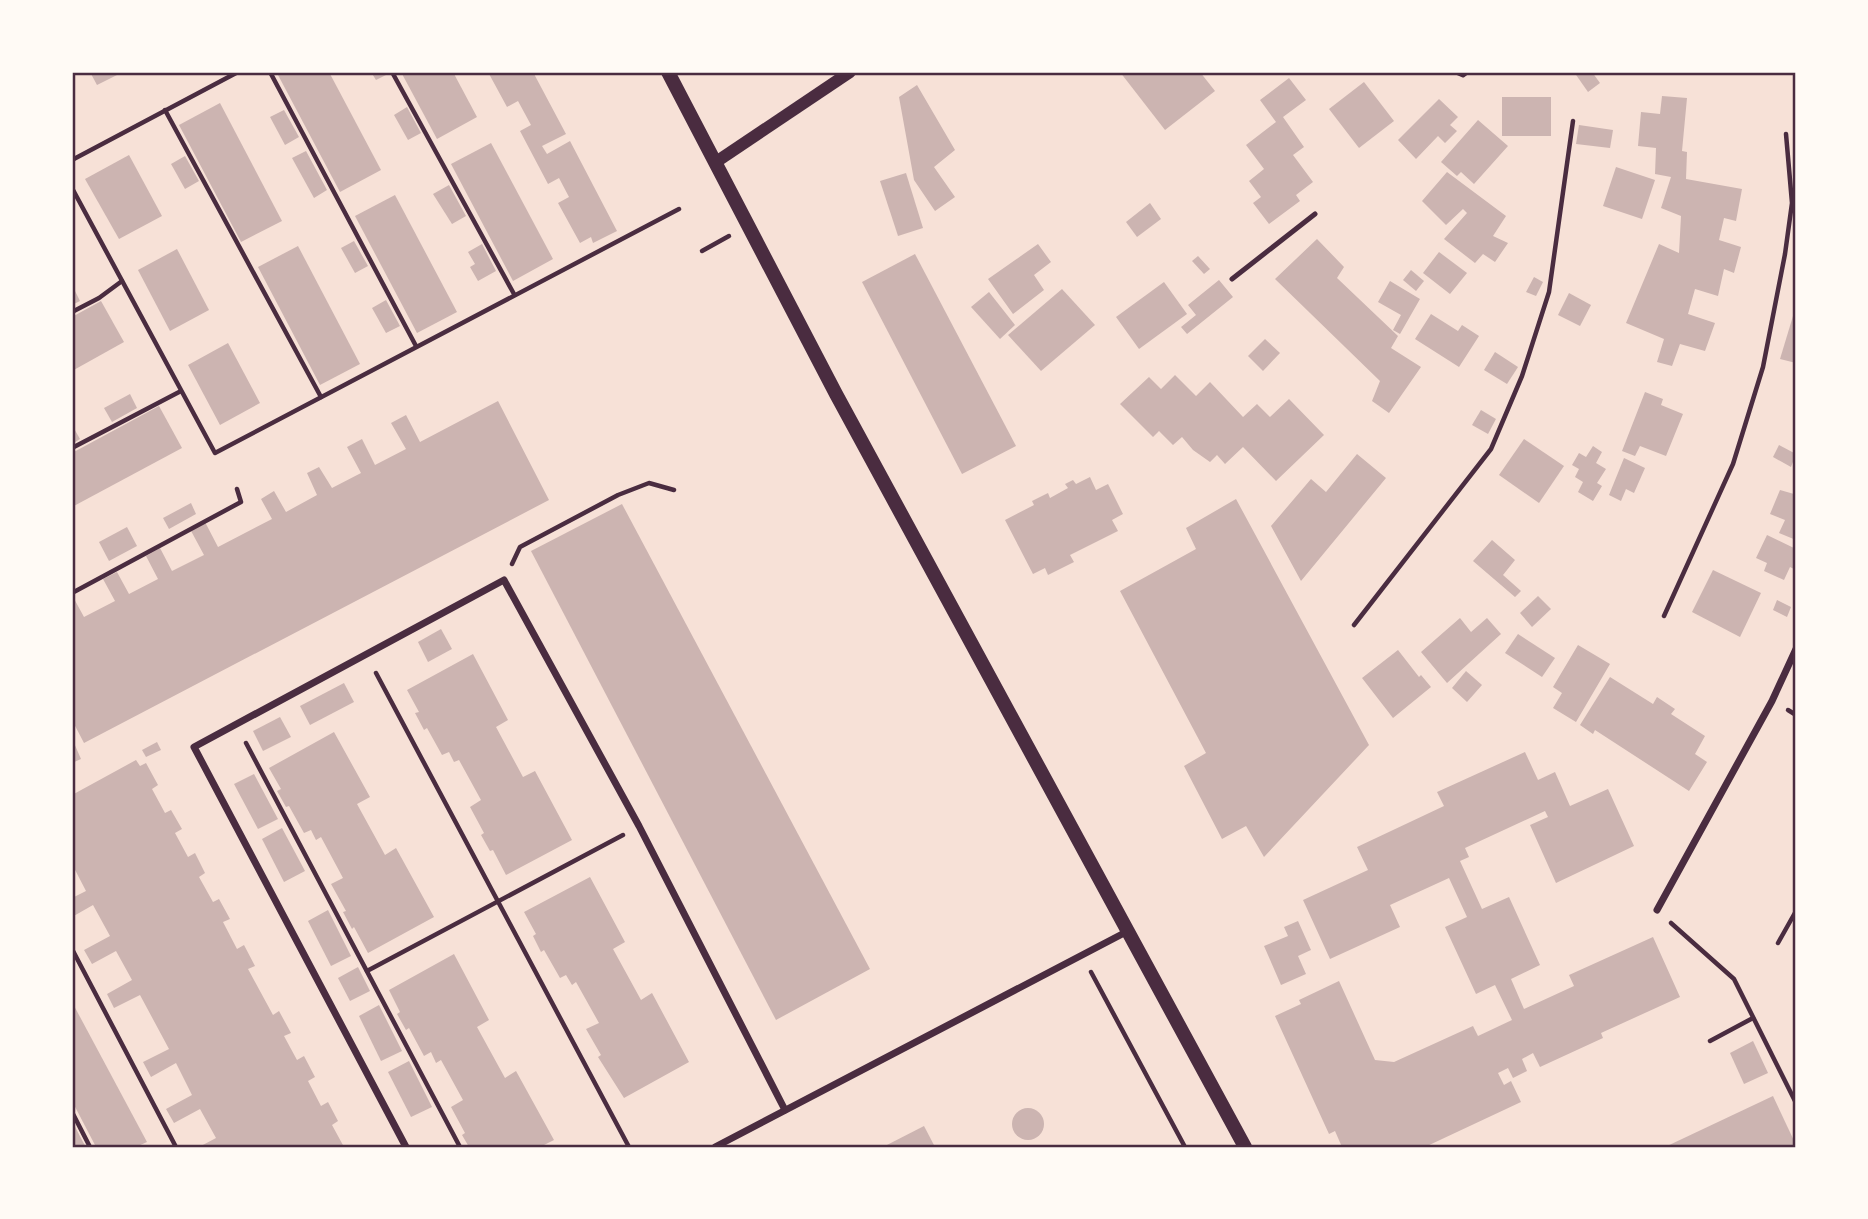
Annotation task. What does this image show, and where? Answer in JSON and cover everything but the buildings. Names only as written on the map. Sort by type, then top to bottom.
[{"type":"main road","points":[[668,72],[836,394],[1245,1147]]},
{"type":"street","points":[[716,162],[850,72]]},
{"type":"street","points":[[406,1147],[194,747],[504,580],[639,826],[786,1110]]},
{"type":"street","points":[[1657,910],[1772,701],[1796,649]]},
{"type":"street","points":[[715,1147],[1128,931]]},
{"type":"lane","points":[[1456,72],[1463,75],[1467,72]]},
{"type":"lane","points":[[1232,279],[1315,214]]},
{"type":"path","points":[[72,160],[238,72]]},
{"type":"path","points":[[270,72],[416,346]]},
{"type":"path","points":[[392,72],[514,294]]},
{"type":"path","points":[[165,110],[321,397]]},
{"type":"path","points":[[1354,625],[1491,449],[1522,376],[1549,292],[1573,121]]},
{"type":"path","points":[[1664,616],[1733,464],[1763,367],[1792,203],[1786,134]]},
{"type":"path","points":[[72,188],[215,453],[680,209]]},
{"type":"path","points":[[72,312],[99,298],[122,281]]},
{"type":"path","points":[[72,448],[181,391]]},
{"type":"path","points":[[504,580],[520,547],[606,501],[649,483],[674,490]]},
{"type":"path","points":[[72,593],[241,502],[237,489]]},
{"type":"path","points":[[366,654],[629,1147]]},
{"type":"path","points":[[236,724],[460,1147]]},
{"type":"path","points":[[367,971],[639,826]]},
{"type":"path","points":[[1657,910],[1734,979],[1796,1103]]},
{"type":"path","points":[[1778,943],[1796,911]]},
{"type":"path","points":[[72,948],[176,1147]]},
{"type":"path","points":[[1083,955],[1185,1147]]},
{"type":"path","points":[[1710,1041],[1753,1018]]},
{"type":"path","points":[[72,1112],[90,1147]]}]
